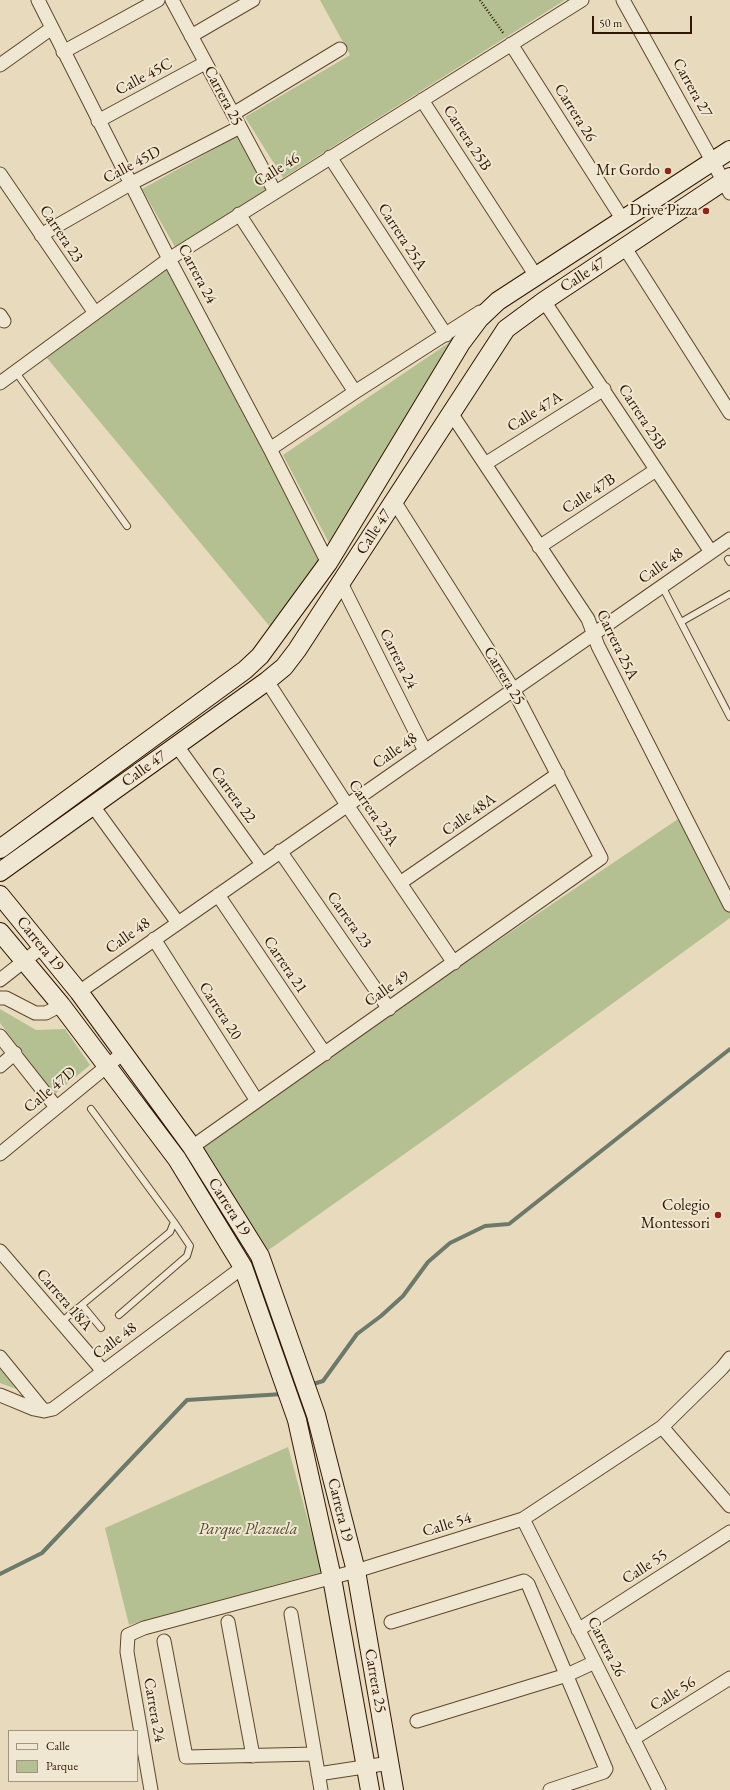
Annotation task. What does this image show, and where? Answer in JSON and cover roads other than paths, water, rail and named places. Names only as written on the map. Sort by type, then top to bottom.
[{"type":"main road","name":"Calle 47","points":[[0,849],[245,670],[260,656],[328,563],[461,343],[479,319],[498,301],[730,150]]},
{"type":"main road","name":"Calle 47","points":[[0,872],[267,681],[284,667],[297,650],[506,329],[544,301],[625,248],[728,184]]},
{"type":"main road","points":[[150,739],[170,750]]},
{"type":"main road","name":"Carrera 19","points":[[0,895],[78,992],[192,1147],[260,1256],[316,1415],[356,1571]]},
{"type":"main road","name":"Carrera 19","points":[[0,932],[61,1005],[176,1159],[243,1267],[297,1420],[332,1578]]},
{"type":"main road","name":"Carrera 25","points":[[356,1571],[394,1790]]},
{"type":"main road","name":"Carrera 25","points":[[332,1578],[370,1790]]},
{"type":"street","name":"Carrera 24","points":[[38,0],[168,259],[270,449],[328,563]]},
{"type":"street","points":[[64,52],[158,0]]},
{"type":"street","name":"Carrera 25","points":[[172,0],[275,192]]},
{"type":"street","points":[[191,36],[253,0]]},
{"type":"street","name":"Calle 46","points":[[0,382],[168,259],[582,0]]},
{"type":"street","name":"Carrera 27","points":[[623,0],[713,161],[728,184]]},
{"type":"street","points":[[0,65],[52,28]]},
{"type":"street","name":"Carrera 26","points":[[511,44],[623,220]]},
{"type":"street","points":[[233,114],[340,49]]},
{"type":"street","name":"Calle 45C","points":[[98,121],[206,63]]},
{"type":"street","name":"Carrera 25B","points":[[422,100],[536,276]]},
{"type":"street","name":"Calle 45D","points":[[41,235],[130,184],[240,127]]},
{"type":"street","name":"Carrera 25A","points":[[330,158],[446,335]]},
{"type":"street","name":"Carrera 23","points":[[0,174],[95,313]]},
{"type":"street","points":[[239,214],[355,392]]},
{"type":"street","points":[[625,248],[730,413]]},
{"type":"street","name":"Calle 47","points":[[270,449],[355,392],[498,301]]},
{"type":"street","name":"Carrera 25B","points":[[544,301],[604,389],[711,552]]},
{"type":"street","name":"Calle 47A","points":[[484,464],[604,389]]},
{"type":"street","name":"Carrera 25A","points":[[451,413],[588,619],[598,646],[730,905]]},
{"type":"street","name":"Calle 47B","points":[[540,547],[656,470]]},
{"type":"street","name":"Carrera 25","points":[[394,501],[513,689],[601,858]]},
{"type":"street","name":"Calle 48","points":[[78,992],[730,539]]},
{"type":"street","name":"Carrera 24","points":[[341,583],[425,751]]},
{"type":"street","name":"Carrera 23A","points":[[267,681],[347,805],[454,963]]},
{"type":"street","name":"Carrera 22","points":[[170,750],[262,864]]},
{"type":"street","name":"Calle 48A","points":[[400,883],[558,774]]},
{"type":"street","points":[[92,806],[178,923]]},
{"type":"street","name":"Carrera 23","points":[[280,851],[389,1009]]},
{"type":"street","name":"Calle 49","points":[[192,1147],[601,858]]},
{"type":"street","name":"Carrera 21","points":[[218,895],[325,1054]]},
{"type":"street","name":"Carrera 20","points":[[154,939],[257,1101]]},
{"type":"street","points":[[0,980],[42,947]]},
{"type":"street","points":[[0,998],[6,998],[35,1013],[46,1013],[61,1005]]},
{"type":"street","points":[[0,1036],[56,1107]]},
{"type":"street","points":[[0,1066],[14,1053]]},
{"type":"street","name":"Calle 47D","points":[[0,1154],[123,1053]]},
{"type":"street","name":"Carrera 18A","points":[[0,1252],[103,1371]]},
{"type":"street","name":"Calle 48","points":[[44,1411],[52,1409],[243,1267]]},
{"type":"street","points":[[0,1357],[44,1411]]},
{"type":"street","name":"Calle 54","points":[[128,1635],[144,1628],[356,1571],[523,1519],[662,1427],[722,1368],[730,1358]]},
{"type":"street","points":[[0,1395],[34,1409],[44,1411]]},
{"type":"street","points":[[662,1427],[730,1506]]},
{"type":"street","name":"Carrera 26","points":[[523,1519],[659,1790]]},
{"type":"street","name":"Calle 55","points":[[578,1630],[730,1532]]},
{"type":"street","points":[[390,1622],[524,1581],[528,1584],[567,1674],[606,1771],[550,1790]]},
{"type":"street","points":[[291,1614],[321,1790]]},
{"type":"street","points":[[228,1622],[253,1756]]},
{"type":"street","name":"Carrera 24","points":[[128,1635],[127,1652],[151,1790]]},
{"type":"street","points":[[164,1641],[186,1757],[315,1754]]},
{"type":"street","points":[[416,1721],[567,1674],[595,1662]]},
{"type":"street","name":"Calle 56","points":[[633,1739],[730,1678]]},
{"type":"street","points":[[318,1774],[390,1763]]},
{"type":"lane","points":[[16,371],[127,526]]},
{"type":"lane","points":[[662,586],[730,717]]},
{"type":"lane","points":[[680,622],[730,594]]},
{"type":"lane","points":[[91,1109],[190,1246],[187,1256],[119,1315]]},
{"type":"lane","points":[[61,1322],[170,1232],[174,1222]]},
{"type":"lane","points":[[82,1305],[101,1328]]},
{"type":"waterway","points":[[310,1385],[323,1381],[357,1334],[381,1316],[403,1296],[428,1262],[450,1243],[485,1226],[509,1224],[730,1049]]},
{"type":"waterway","points":[[0,1574],[42,1553],[187,1400],[283,1394]]},
{"type":"place","name":"Mr Gordo","points":[[668,171]]},
{"type":"place","name":"Drive Pizza","points":[[706,211]]},
{"type":"place","name":"Colegio Montessori","points":[[718,1215]]},
{"type":"park label","name":"Parque Plazuela","points":[[248,1530]]}]
